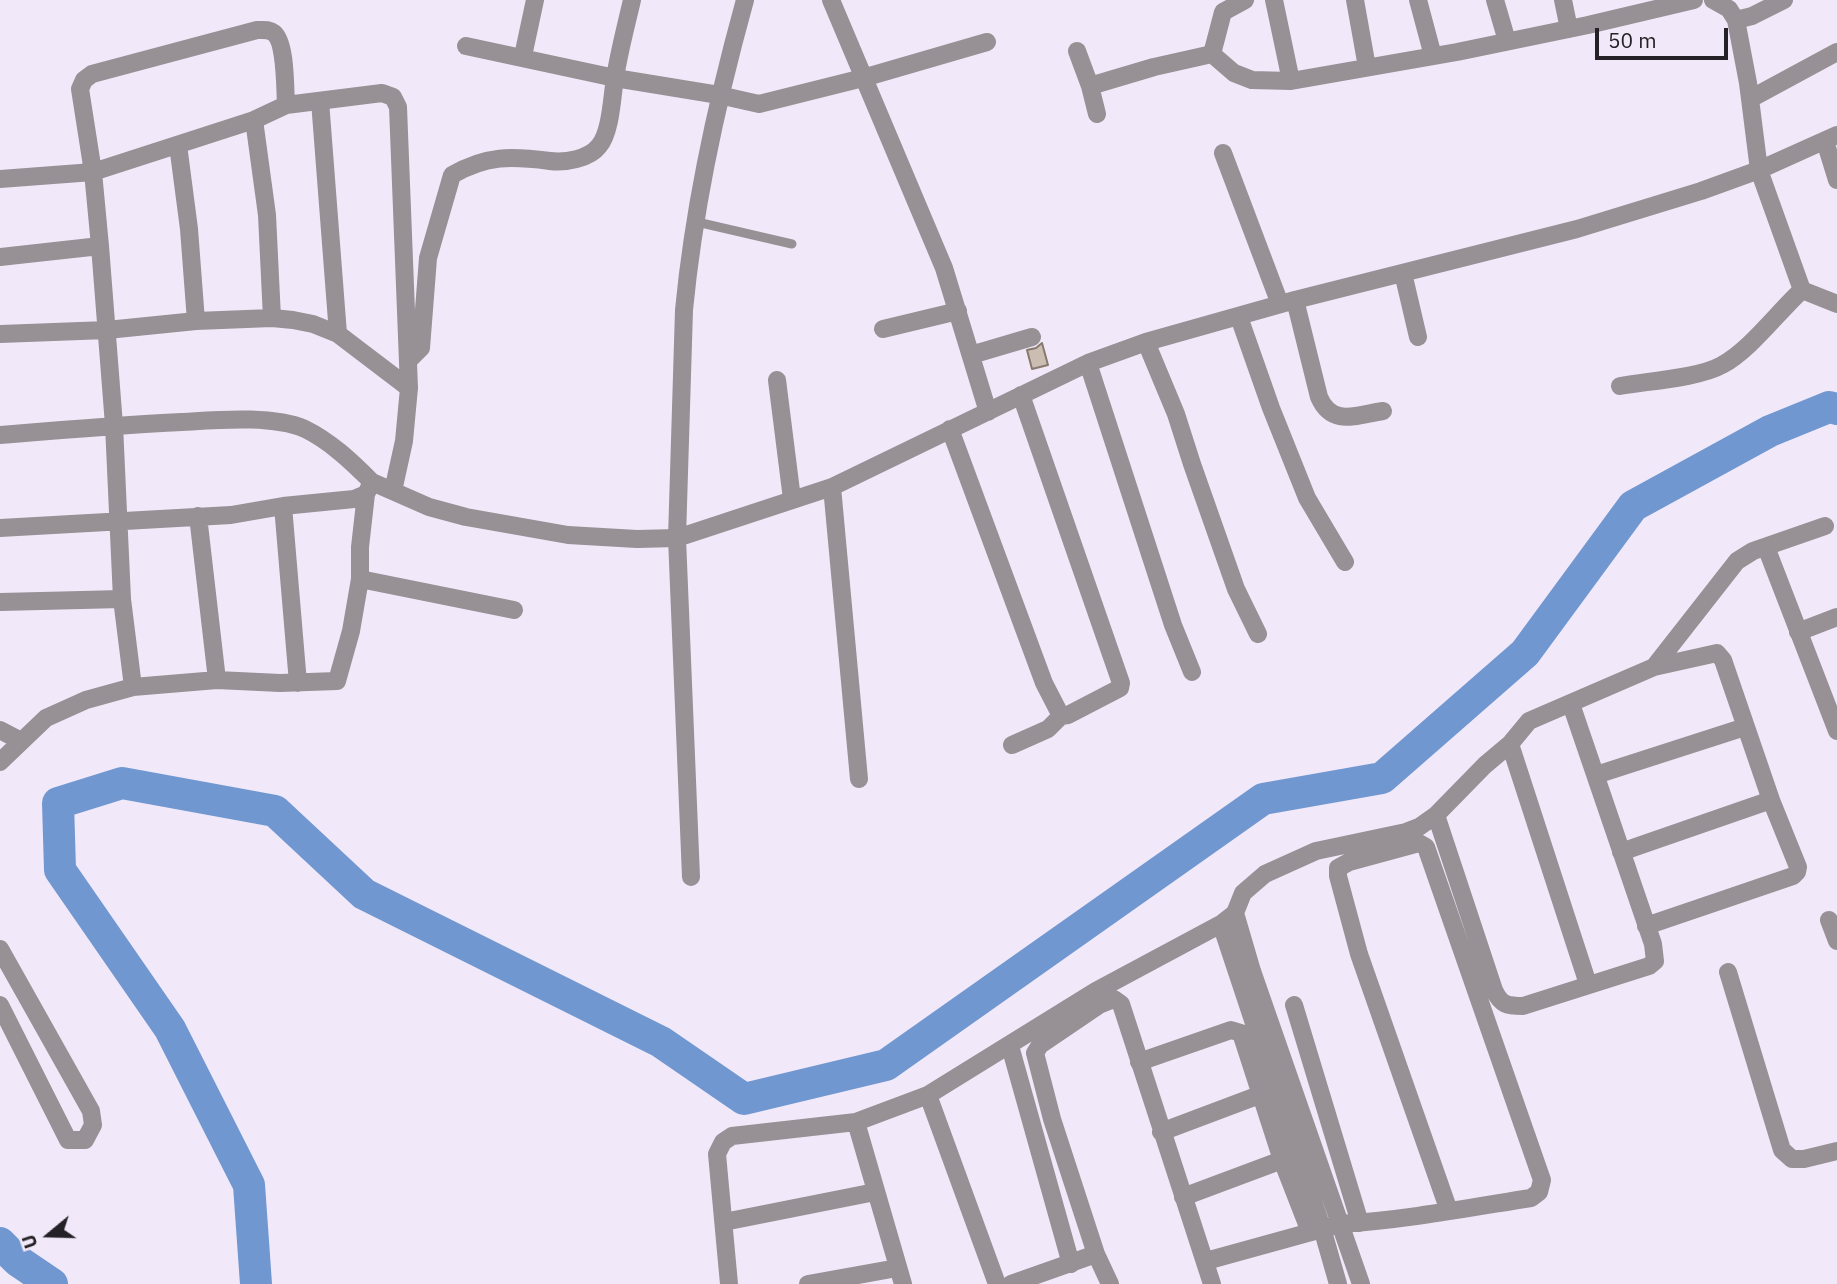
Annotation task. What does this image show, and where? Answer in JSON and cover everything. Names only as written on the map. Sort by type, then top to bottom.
[{"type":"street","points":[[523,56],[535,0]]},
{"type":"street","points":[[408,361],[421,348],[428,258],[452,174],[472,163],[512,157],[562,163],[582,157],[599,146],[610,117],[615,78],[632,0]]},
{"type":"street","points":[[691,877],[677,538],[684,310],[719,95],[745,0]]},
{"type":"street","points":[[831,0],[925,218],[958,311],[988,412]]},
{"type":"street","points":[[1273,0],[1291,81]]},
{"type":"street","points":[[1355,0],[1367,67]]},
{"type":"street","points":[[1418,0],[1433,56]]},
{"type":"street","points":[[1495,0],[1507,41]]},
{"type":"street","points":[[1563,0],[1569,29]]},
{"type":"street","points":[[1212,54],[1234,74],[1264,82],[1291,81],[1569,29],[1636,6],[1694,0]]},
{"type":"street","points":[[1713,0],[1729,9],[1736,20],[1759,170],[1802,290],[1837,304]]},
{"type":"street","points":[[1736,20],[1752,16],[1784,0]]},
{"type":"street","points":[[1212,54],[1223,12],[1234,2]]},
{"type":"street","points":[[133,687],[116,520],[114,425],[100,246],[93,172],[80,89],[84,80],[92,74],[194,45],[257,30],[268,30],[275,34],[281,43],[286,105]]},
{"type":"street","points":[[466,46],[523,56],[615,78],[759,104],[863,78],[987,42]]},
{"type":"street","points":[[1077,51],[1097,114]]},
{"type":"street","points":[[1750,99],[1837,52]]},
{"type":"street","points":[[1090,86],[1154,67],[1212,54]]},
{"type":"street","points":[[0,179],[93,172],[254,120],[286,105],[382,93],[393,97],[398,107],[409,388],[404,441],[393,491]]},
{"type":"street","points":[[320,101],[338,334]]},
{"type":"street","points":[[254,120],[267,215],[272,318]]},
{"type":"street","points":[[0,435],[114,425],[234,419],[285,423],[304,429],[335,448],[369,488],[393,491],[429,507],[466,517],[568,535],[637,539],[677,538],[832,487],[1088,363],[1146,342],[1287,302],[1577,229],[1701,191],[1759,170],[1831,138],[1837,180]]},
{"type":"street","points":[[178,145],[189,229],[196,321]]},
{"type":"street","points":[[1223,153],[1287,302],[1323,408],[1331,415],[1345,417],[1382,411]]},
{"type":"street","points":[[0,257],[100,246]]},
{"type":"street","points":[[1403,273],[1419,337]]},
{"type":"street","points":[[1620,386],[1704,372],[1721,366],[1738,354],[1802,290]]},
{"type":"street","points":[[883,329],[958,311]]},
{"type":"street","points":[[1239,317],[1270,408],[1307,498],[1345,562]]},
{"type":"street","points":[[0,334],[107,330],[196,321],[272,318],[313,324],[338,334],[409,388]]},
{"type":"street","points":[[971,355],[1032,337]]},
{"type":"street","points":[[1146,342],[1176,414],[1237,589],[1258,634]]},
{"type":"street","points":[[1088,363],[1173,625],[1192,672]]},
{"type":"street","points":[[777,380],[792,499]]},
{"type":"street","points":[[1012,745],[1048,729],[1060,716],[1068,715],[1120,688],[1121,683],[1021,395]]},
{"type":"street","points":[[950,429],[1044,682],[1060,716]]},
{"type":"street","points":[[832,487],[859,779]]},
{"type":"street","points":[[0,528],[231,515],[283,506],[354,499],[369,488]]},
{"type":"street","points":[[0,762],[46,718],[86,700],[133,687],[217,680],[337,681],[351,631],[360,579],[360,547],[369,488]]},
{"type":"street","points":[[283,506],[298,682]]},
{"type":"street","points":[[198,516],[217,680]]},
{"type":"street","points":[[1654,667],[1738,561],[1753,551],[1825,526]]},
{"type":"street","points":[[1766,547],[1835,720]]},
{"type":"street","points":[[360,579],[513,610]]},
{"type":"street","points":[[0,602],[122,599]]},
{"type":"street","points":[[1798,632],[1837,617]]},
{"type":"street","points":[[729,1284],[717,1154],[723,1142],[732,1136],[856,1122],[928,1095],[1096,991],[1228,919],[1243,893],[1265,874],[1316,851],[1419,827],[1436,815],[1485,765],[1510,744],[1528,720],[1654,667],[1717,653],[1723,660],[1771,800],[1798,867],[1797,872],[1793,876],[1646,926]]},
{"type":"street","points":[[1436,815],[1499,1000],[1507,1006],[1523,1006],[1649,966],[1655,961],[1656,953],[1571,704]]},
{"type":"street","points":[[1596,775],[1745,727]]},
{"type":"street","points":[[0,730],[21,741]]},
{"type":"street","points":[[1510,744],[1588,984]]},
{"type":"street","points":[[1621,852],[1771,800]]},
{"type":"street","points":[[1206,1261],[1340,1224],[1449,1211],[1531,1198],[1539,1192],[1542,1180],[1426,847],[1419,843],[1349,862],[1338,868],[1338,876],[1359,954],[1449,1211]]},
{"type":"street","points":[[1228,919],[1252,971],[1361,1284]]},
{"type":"street","points":[[1228,919],[1316,1230]]},
{"type":"street","points":[[1829,920],[1837,941]]},
{"type":"street","points":[[0,949],[91,1111],[93,1125],[85,1140],[68,1140],[0,1005]]},
{"type":"street","points":[[1728,972],[1782,1150],[1792,1159],[1837,1152]]},
{"type":"street","points":[[1110,1284],[1096,1254],[1052,1119],[1035,1053],[1040,1045],[1099,1004],[1114,999],[1121,1004],[1212,1284]]},
{"type":"street","points":[[1294,1005],[1360,1223]]},
{"type":"street","points":[[1139,1062],[1231,1030],[1241,1033],[1282,1160],[1335,1275],[1353,1260]]},
{"type":"street","points":[[1010,1046],[1071,1264]]},
{"type":"street","points":[[1161,1132],[1262,1094]]},
{"type":"street","points":[[928,1095],[997,1284]]},
{"type":"street","points":[[808,1284],[900,1276],[856,1122]]},
{"type":"street","points":[[1183,1197],[1282,1160]]},
{"type":"street","points":[[724,1222],[875,1192]]},
{"type":"street","points":[[1011,1284],[1096,1254]]},
{"type":"lane","points":[[697,222],[792,244]]},
{"type":"building","points":[[1042,343],[1048,365],[1032,369],[1027,350]]},
{"type":"waterway","points":[[256,1284],[249,1185],[170,1029],[60,870],[58,803],[122,783],[275,811],[364,894],[661,1042],[744,1099],[886,1065],[1263,799],[1382,778],[1525,653],[1633,506],[1770,431],[1829,407],[1837,409]]},
{"type":"waterway","points":[[0,1243],[18,1261],[52,1284]]}]
